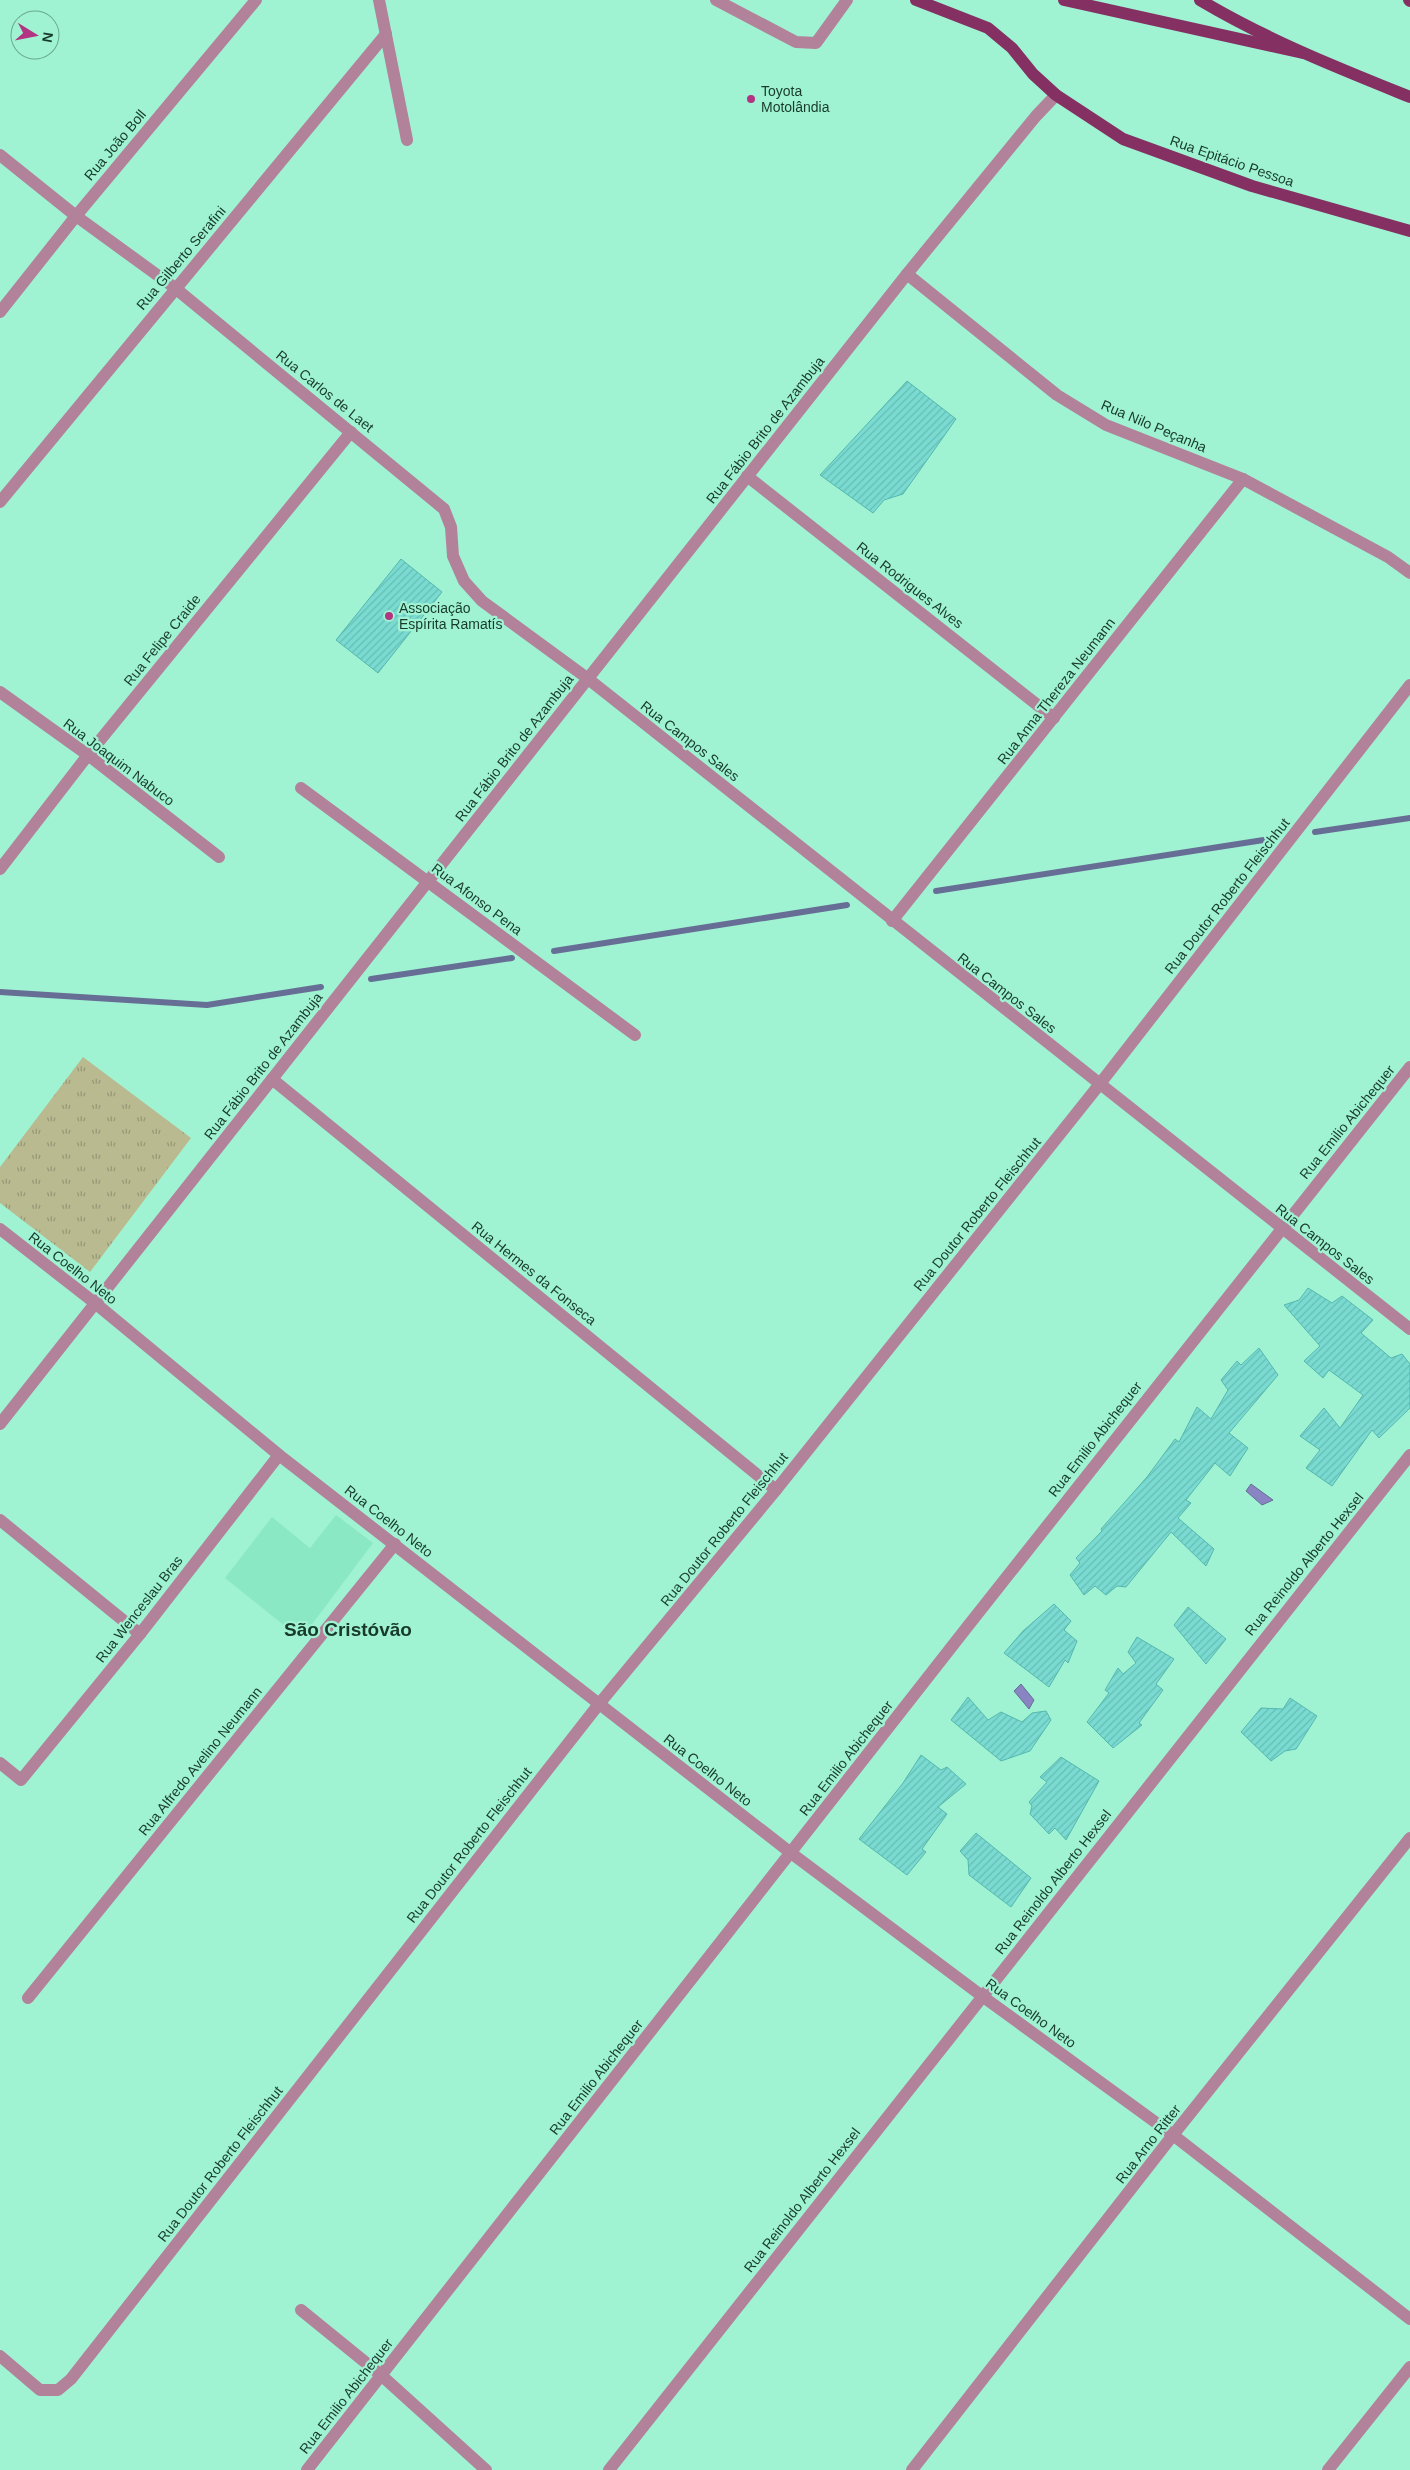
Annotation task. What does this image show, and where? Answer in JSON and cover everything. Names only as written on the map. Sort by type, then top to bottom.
[{"type":"main road","name":"Rua Epitácio Pessoa","points":[[916,0],[988,28],[1012,48],[1033,74],[1056,95],[1123,139],[1252,186],[1410,231]]},
{"type":"main road","points":[[1064,0],[1302,53]]},
{"type":"main road","points":[[1200,0],[1228,17],[1302,53],[1410,96]]},
{"type":"street","name":"Rua João Boll","points":[[0,312],[76,216],[256,0]]},
{"type":"street","points":[[380,0],[407,140]]},
{"type":"street","points":[[716,0],[796,42],[805,44],[816,43],[847,0]]},
{"type":"street","name":"Rua Gilberto Serafini","points":[[0,502],[386,34]]},
{"type":"street","name":"Rua Fábio Brito de Azambuja","points":[[0,1424],[907,274],[1036,116],[1056,95]]},
{"type":"street","name":"Rua Carlos de Laet","points":[[0,155],[76,216],[175,288],[444,509],[451,527],[453,556],[464,581],[482,601],[587,678]]},
{"type":"street","name":"Rua Nilo Peçanha","points":[[907,274],[1057,395],[1106,424],[1243,479],[1388,557],[1410,573]]},
{"type":"street","name":"Rua Felipe Craide","points":[[0,869],[88,755],[351,432]]},
{"type":"street","name":"Rua Rodrigues Alves","points":[[747,476],[1054,718]]},
{"type":"street","name":"Rua Anna Thereza Neumann","points":[[892,921],[1243,479]]},
{"type":"street","name":"Rua Campos Sales","points":[[587,678],[1099,1085],[1410,1329]]},
{"type":"street","name":"Rua Doutor Roberto Fleischhut","points":[[0,2356],[40,2390],[58,2390],[78,2371],[599,1704],[776,1490],[1099,1085],[1410,685]]},
{"type":"street","name":"Rua Joaquim Nabuco","points":[[0,692],[88,755],[219,857]]},
{"type":"street","name":"Rua Afonso Pena","points":[[301,788],[635,1035]]},
{"type":"street","name":"Rua Emilio Abichequer","points":[[307,2470],[792,1853],[1015,1564],[1410,1067]]},
{"type":"street","name":"Rua Hermes da Fonseca","points":[[272,1079],[776,1490]]},
{"type":"street","name":"Rua Coelho Neto","points":[[0,1229],[94,1303],[279,1455],[599,1704],[982,1996],[1173,2135],[1410,2319]]},
{"type":"street","name":"Rua Wenceslau Bras","points":[[0,1763],[21,1780],[140,1634],[279,1455]]},
{"type":"street","name":"Rua Reinoldo Alberto Hexsel","points":[[609,2470],[1410,1455]]},
{"type":"street","points":[[0,1520],[140,1634]]},
{"type":"street","name":"Rua Alfredo Avelino Neumann","points":[[28,1998],[395,1544]]},
{"type":"street","name":"Rua Arno Ritter","points":[[912,2470],[1173,2135],[1410,1838]]},
{"type":"street","points":[[301,2310],[381,2375],[486,2470]]},
{"type":"street","points":[[1328,2470],[1410,2367]]},
{"type":"shaded area","points":[[1251,1484],[1273,1500],[1262,1505],[1246,1491]]},
{"type":"shaded area","points":[[336,1515],[373,1543],[301,1639],[225,1578],[272,1517],[310,1548]]},
{"type":"shaded area","points":[[1021,1684],[1034,1700],[1029,1709],[1014,1691]]},
{"type":"green space","points":[[83,1057],[191,1138],[90,1272],[0,1203],[0,1167]]},
{"type":"building","points":[[907,381],[956,419],[903,494],[884,500],[873,513],[820,475]]},
{"type":"building","name":"Associação Espírita Ramatís","points":[[401,559],[442,592],[378,673],[336,640]]},
{"type":"building","points":[[1308,1288],[1332,1303],[1342,1296],[1373,1320],[1361,1333],[1391,1358],[1402,1354],[1410,1364],[1410,1408],[1379,1438],[1372,1430],[1332,1486],[1306,1468],[1320,1450],[1300,1436],[1324,1408],[1340,1428],[1363,1395],[1329,1370],[1323,1378],[1304,1361],[1320,1346],[1284,1305],[1299,1300]]},
{"type":"building","points":[[1259,1348],[1278,1375],[1229,1433],[1248,1448],[1230,1476],[1215,1463],[1186,1500],[1191,1503],[1178,1518],[1214,1549],[1206,1566],[1171,1532],[1126,1587],[1117,1586],[1106,1595],[1095,1586],[1084,1595],[1070,1575],[1080,1563],[1076,1558],[1102,1531],[1101,1529],[1147,1477],[1175,1439],[1179,1442],[1197,1407],[1211,1419],[1228,1390],[1221,1380],[1237,1361],[1241,1365]]},
{"type":"building","points":[[1054,1604],[1071,1621],[1064,1630],[1077,1641],[1068,1663],[1065,1660],[1049,1687],[1004,1653],[1023,1631]]},
{"type":"building","points":[[1188,1607],[1226,1639],[1206,1664],[1174,1625]]},
{"type":"building","points":[[1137,1637],[1174,1659],[1156,1684],[1163,1690],[1139,1723],[1142,1725],[1113,1748],[1087,1722],[1109,1693],[1105,1690],[1118,1668],[1123,1674],[1136,1663],[1128,1652]]},
{"type":"building","points":[[968,1697],[988,1720],[1001,1712],[1022,1722],[1032,1713],[1046,1711],[1051,1720],[1030,1751],[1001,1761],[951,1720]]},
{"type":"building","points":[[1290,1698],[1317,1716],[1296,1749],[1285,1751],[1271,1761],[1241,1732],[1261,1708],[1283,1709]]},
{"type":"building","points":[[921,1755],[941,1770],[947,1767],[966,1784],[938,1807],[947,1814],[922,1849],[926,1852],[907,1875],[859,1839],[903,1783]]},
{"type":"building","points":[[1061,1757],[1099,1781],[1066,1840],[1055,1828],[1049,1834],[1030,1814],[1032,1806],[1029,1802],[1047,1782],[1040,1777]]},
{"type":"building","points":[[976,1833],[1031,1878],[1011,1907],[969,1875],[968,1860],[960,1851]]},
{"type":"waterway","points":[[1315,832],[1410,818]]},
{"type":"waterway","points":[[936,891],[1270,839]]},
{"type":"waterway","points":[[554,951],[847,905]]},
{"type":"waterway","points":[[371,979],[512,958]]},
{"type":"waterway","points":[[0,992],[207,1005],[321,987]]},
{"type":"place","name":"Toyota Motolândia","points":[[751,99]]},
{"type":"place","name":"Associação Espírita Ramatís","points":[[389,616]]},
{"type":"district","name":"São Cristóvão","points":[[348,1629]]}]
